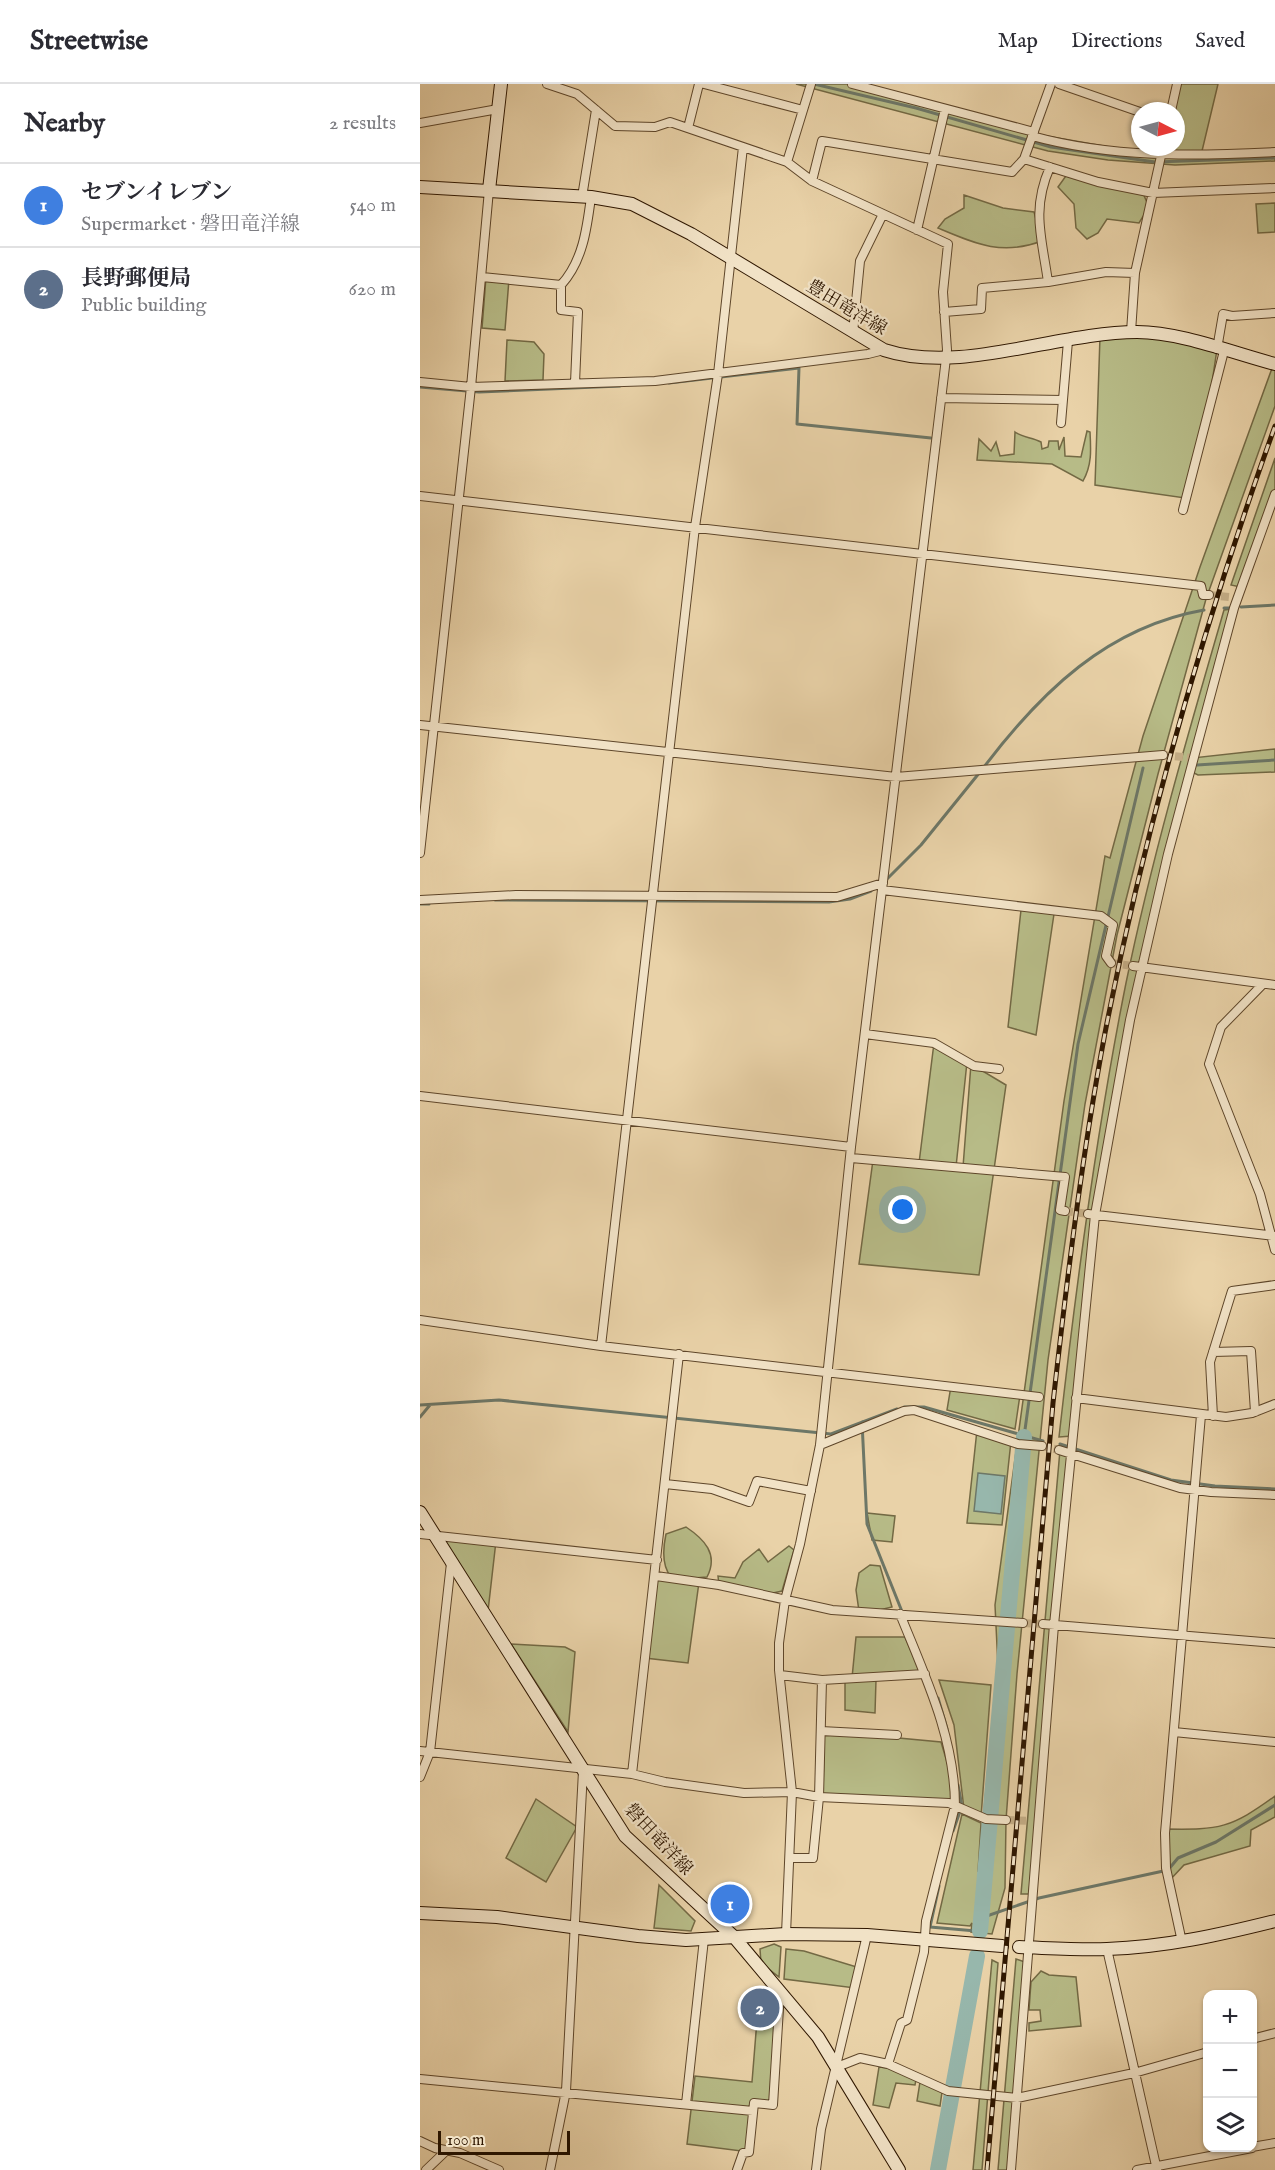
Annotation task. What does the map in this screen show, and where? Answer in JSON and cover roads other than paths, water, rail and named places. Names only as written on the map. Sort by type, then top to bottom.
[{"type":"main road","points":[[489,190],[501,84]]},
{"type":"main road","name":"豊田竜洋線","points":[[420,187],[586,197],[632,204],[651,212],[730,258],[853,333],[884,350],[909,357],[946,358],[1131,332],[1173,337],[1275,364]]},
{"type":"main road","name":"磐田竜洋線","points":[[420,1512],[625,1836],[734,1937],[818,2037],[899,2170]]},
{"type":"main road","points":[[420,1913],[497,1917],[646,1937],[704,1939],[786,1934],[867,1935],[1002,1946]]},
{"type":"main road","points":[[1024,1947],[1107,1949],[1182,1942],[1275,1921]]},
{"type":"street","points":[[547,84],[576,88],[615,126],[655,127],[670,122],[788,162],[812,182],[948,244],[944,312],[946,358],[851,1147],[820,1445],[785,1600],[779,1643],[792,1792],[786,1934]]},
{"type":"street","points":[[688,128],[699,84]]},
{"type":"street","points":[[704,84],[803,110]]},
{"type":"street","points":[[788,162],[811,84]]},
{"type":"street","points":[[852,84],[1033,134],[1060,144],[1131,150]]},
{"type":"street","points":[[812,182],[822,141],[1012,172],[1024,159],[1051,84]]},
{"type":"street","points":[[1059,84],[1131,109]]},
{"type":"street","points":[[1173,102],[1177,84]]},
{"type":"street","points":[[420,123],[498,109]]},
{"type":"street","points":[[917,230],[945,109]]},
{"type":"street","points":[[575,384],[578,312],[561,310],[561,285],[572,274],[578,253],[584,244],[586,197],[596,110]]},
{"type":"street","points":[[601,1347],[655,896],[695,527],[718,374],[743,147]]},
{"type":"street","points":[[1185,152],[1275,152]]},
{"type":"street","points":[[1131,332],[1135,273],[1161,156]]},
{"type":"street","points":[[1024,159],[1098,182],[1153,193],[1275,188]]},
{"type":"street","points":[[1048,282],[1037,212],[1041,187],[1050,167]]},
{"type":"street","points":[[420,853],[471,387],[489,190]]},
{"type":"street","points":[[853,333],[860,261],[882,214]]},
{"type":"street","points":[[944,312],[981,309],[982,288],[1048,282],[1106,272],[1135,273]]},
{"type":"street","points":[[482,277],[561,285]]},
{"type":"street","points":[[1183,510],[1221,350],[1223,314],[1239,316],[1275,313]]},
{"type":"street","points":[[1061,423],[1068,341]]},
{"type":"street","points":[[420,382],[471,387],[656,381],[868,354],[884,350]]},
{"type":"street","points":[[941,398],[1063,400]]},
{"type":"street","points":[[1011,2170],[1034,1822],[1092,1214],[1156,898],[1190,764],[1233,598],[1275,494]]},
{"type":"street","points":[[420,496],[1201,586],[1203,595],[1209,595]]},
{"type":"street","points":[[420,725],[896,777],[1163,755]]},
{"type":"street","points":[[420,900],[516,895],[837,897],[883,887],[1101,916],[1113,925],[1106,956],[1111,963]]},
{"type":"street","points":[[1133,966],[1275,985]]},
{"type":"street","points":[[1263,984],[1221,1027],[1209,1064],[1260,1194],[1275,1250]]},
{"type":"street","points":[[865,1034],[934,1044],[974,1066],[999,1069]]},
{"type":"street","points":[[420,1096],[851,1147]]},
{"type":"street","points":[[850,1158],[1065,1177],[1060,1210],[1065,1210]]},
{"type":"street","points":[[1092,1214],[1272,1235]]},
{"type":"street","points":[[1213,1416],[1210,1362],[1232,1291],[1275,1285]]},
{"type":"street","points":[[420,1320],[601,1347],[826,1370],[1039,1396]]},
{"type":"street","points":[[1212,1353],[1251,1352],[1255,1412]]},
{"type":"street","points":[[632,1774],[656,1576],[679,1354]]},
{"type":"street","points":[[1076,1398],[1201,1415],[1233,1417],[1275,1404]]},
{"type":"street","points":[[820,1445],[904,1411],[914,1410],[1018,1444],[1042,1446]]},
{"type":"street","points":[[1182,1942],[1166,1868],[1166,1833],[1201,1415]]},
{"type":"street","points":[[1059,1450],[1194,1490],[1275,1495]]},
{"type":"street","points":[[665,1484],[712,1489],[749,1502],[757,1481],[811,1491]]},
{"type":"street","points":[[420,1534],[657,1560]]},
{"type":"street","points":[[420,1777],[430,1752],[451,1563]]},
{"type":"street","points":[[656,1576],[719,1585],[832,1610],[1023,1623]]},
{"type":"street","points":[[888,2064],[901,2023],[907,2020],[924,1952],[926,1921],[955,1806],[955,1789],[942,1720],[900,1614]]},
{"type":"street","points":[[1043,1624],[1275,1643]]},
{"type":"street","points":[[780,1675],[822,1680],[925,1674]]},
{"type":"street","points":[[790,1858],[813,1858],[819,1797],[822,1680]]},
{"type":"street","points":[[821,1731],[897,1735]]},
{"type":"street","points":[[1174,1732],[1275,1742]]},
{"type":"street","points":[[420,1751],[583,1771],[632,1774],[666,1782],[744,1793],[792,1792],[819,1797],[955,1806],[986,1819],[1006,1820]]},
{"type":"street","points":[[550,2170],[566,2091],[583,1771]]},
{"type":"street","points":[[816,2170],[821,2129],[867,1935]]},
{"type":"street","points":[[687,2104],[704,1939]]},
{"type":"street","points":[[1107,1949],[1157,2168]]},
{"type":"street","points":[[737,2170],[743,2153],[749,2152],[754,2103],[773,2105],[780,1992]]},
{"type":"street","points":[[1257,2038],[1275,2033]]},
{"type":"street","points":[[837,2067],[860,2058],[888,2064],[948,2091],[1017,2098],[1134,2073],[1203,2053]]},
{"type":"street","points":[[420,2079],[566,2091],[753,2111]]},
{"type":"street","points":[[420,2141],[447,2150],[483,2167],[499,2170]]},
{"type":"street","points":[[1257,2146],[1275,2143]]},
{"type":"street","points":[[426,2170],[447,2150]]},
{"type":"street","points":[[1137,2170],[1157,2168],[1229,2152]]},
{"type":"water","points":[[978,1473],[1005,1476],[1001,1514],[974,1511]]},
{"type":"waterway","points":[[814,84],[916,108],[1051,147],[1155,162],[1275,158]]},
{"type":"waterway","points":[[669,383],[799,368],[797,424],[931,438]]},
{"type":"waterway","points":[[420,387],[479,392],[620,386]]},
{"type":"waterway","points":[[1241,607],[1275,605]]},
{"type":"waterway","points":[[1224,608],[1231,608]]},
{"type":"waterway","points":[[984,767],[1006,739],[1053,689],[1107,647],[1137,631],[1169,619],[1204,610]]},
{"type":"waterway","points":[[1197,765],[1275,760]]},
{"type":"waterway","points":[[1024,1437],[1078,1044],[1143,768]]},
{"type":"waterway","points":[[884,882],[921,845],[980,772]]},
{"type":"waterway","points":[[495,900],[829,902],[850,899],[871,891]]},
{"type":"waterway","points":[[420,904],[429,904]]},
{"type":"waterway","points":[[420,1405],[499,1400],[831,1434],[897,1409]]},
{"type":"waterway","points":[[420,1417],[430,1405]]},
{"type":"waterway","points":[[904,1407],[924,1407],[1043,1441]]},
{"type":"waterway","points":[[862,1422],[867,1524],[903,1614]]},
{"type":"waterway","points":[[980,1931],[1024,1437]]},
{"type":"waterway","points":[[1060,1444],[1171,1480],[1215,1486],[1275,1489]]},
{"type":"waterway","points":[[938,1698],[947,1729]]},
{"type":"waterway","points":[[953,1831],[962,1806],[958,1785]]},
{"type":"waterway","points":[[939,1886],[930,1927],[976,1931],[981,1918],[1039,1898],[1168,1870],[1178,1858],[1216,1842],[1275,1805]]},
{"type":"waterway","points":[[938,2170],[977,1956]]},
{"type":"tunnel","points":[[1209,595],[1229,597]]},
{"type":"tunnel","points":[[1163,755],[1192,758]]},
{"type":"tunnel","points":[[1111,963],[1133,966]]},
{"type":"tunnel","points":[[1065,1211],[1088,1214]]},
{"type":"tunnel","points":[[1042,1446],[1059,1450]]},
{"type":"tunnel","points":[[1023,1623],[1043,1624]]},
{"type":"tunnel","points":[[1006,1820],[1030,1821]]},
{"type":"railway","points":[[987,2170],[1053,1403],[1089,1125],[1105,1033],[1138,879],[1178,726],[1224,575],[1275,426]]},
{"type":"place","name":"セブンイレブン","points":[[730,1904]]},
{"type":"place","name":"長野郵便局","points":[[760,2008]]}]
